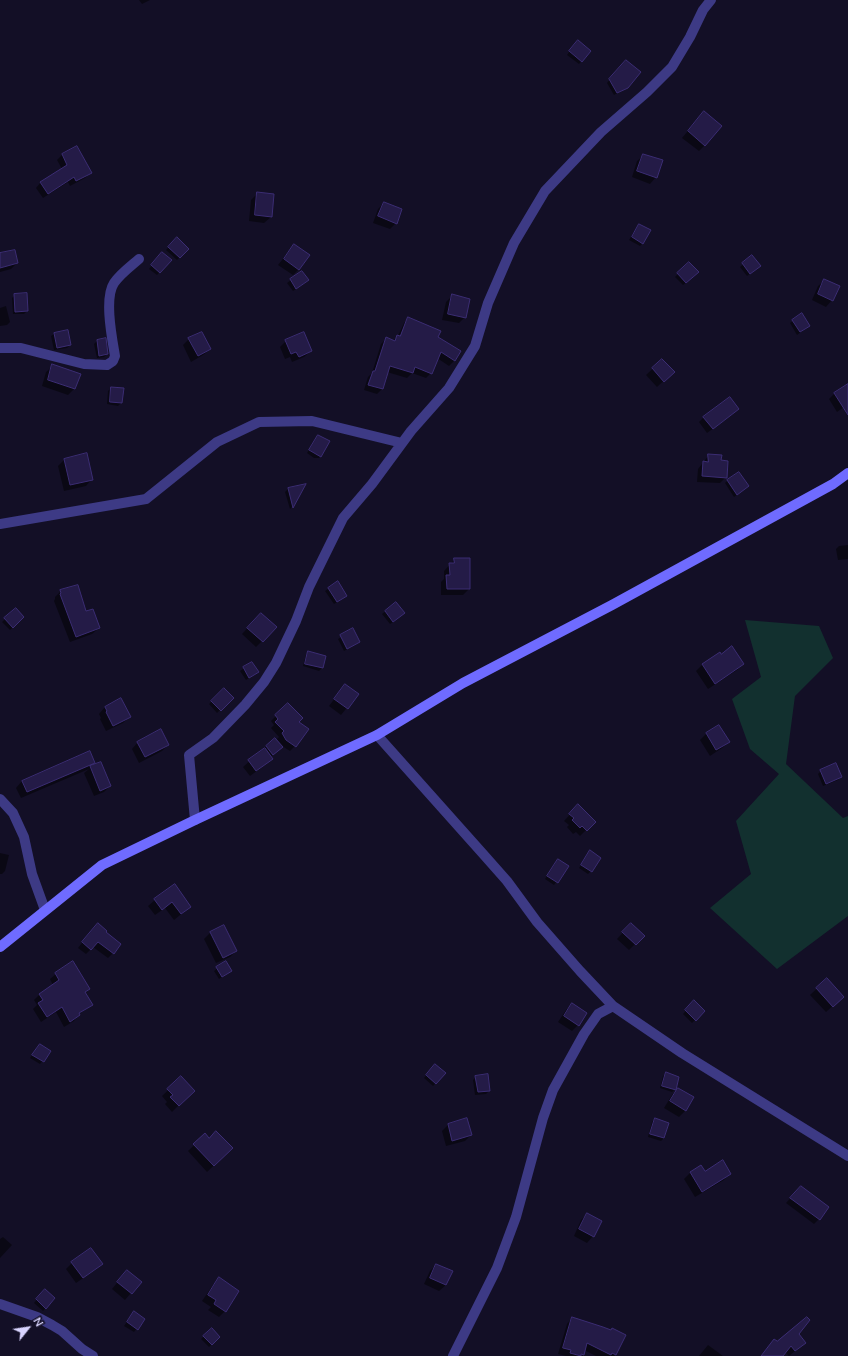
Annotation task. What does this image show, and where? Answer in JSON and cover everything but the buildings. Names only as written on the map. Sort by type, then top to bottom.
[{"type":"street","points":[[195,820],[190,755],[213,738],[245,706],[264,682],[276,663],[296,621],[309,587],[343,518],[372,484],[411,431],[449,388],[475,346],[488,303],[514,243],[545,192],[600,132],[647,92],[672,68],[710,0]]},
{"type":"street","points":[[0,348],[21,348],[84,364],[108,365],[113,361],[115,356],[110,322],[110,291],[114,282],[120,275],[139,259]]},
{"type":"street","points":[[0,524],[146,499],[217,442],[259,422],[312,421],[402,443]]},
{"type":"street","points":[[0,947],[102,865],[377,735],[463,683],[612,605],[833,484],[848,473]]},
{"type":"street","points":[[377,735],[507,881],[537,922],[575,966],[613,1006],[682,1053],[848,1156]]},
{"type":"street","points":[[0,799],[13,813],[24,837],[32,874],[45,910]]},
{"type":"street","points":[[453,1356],[497,1268],[516,1217],[543,1118],[553,1090],[584,1034],[598,1014],[613,1006]]},
{"type":"street","points":[[0,1304],[37,1317],[52,1325],[62,1331],[82,1349],[93,1356]]},
{"type":"green space","points":[[745,620],[819,626],[833,658],[795,696],[786,764],[843,818],[848,816],[848,916],[777,969],[710,908],[751,874],[736,821],[779,774],[750,749],[732,699],[761,677]]}]
